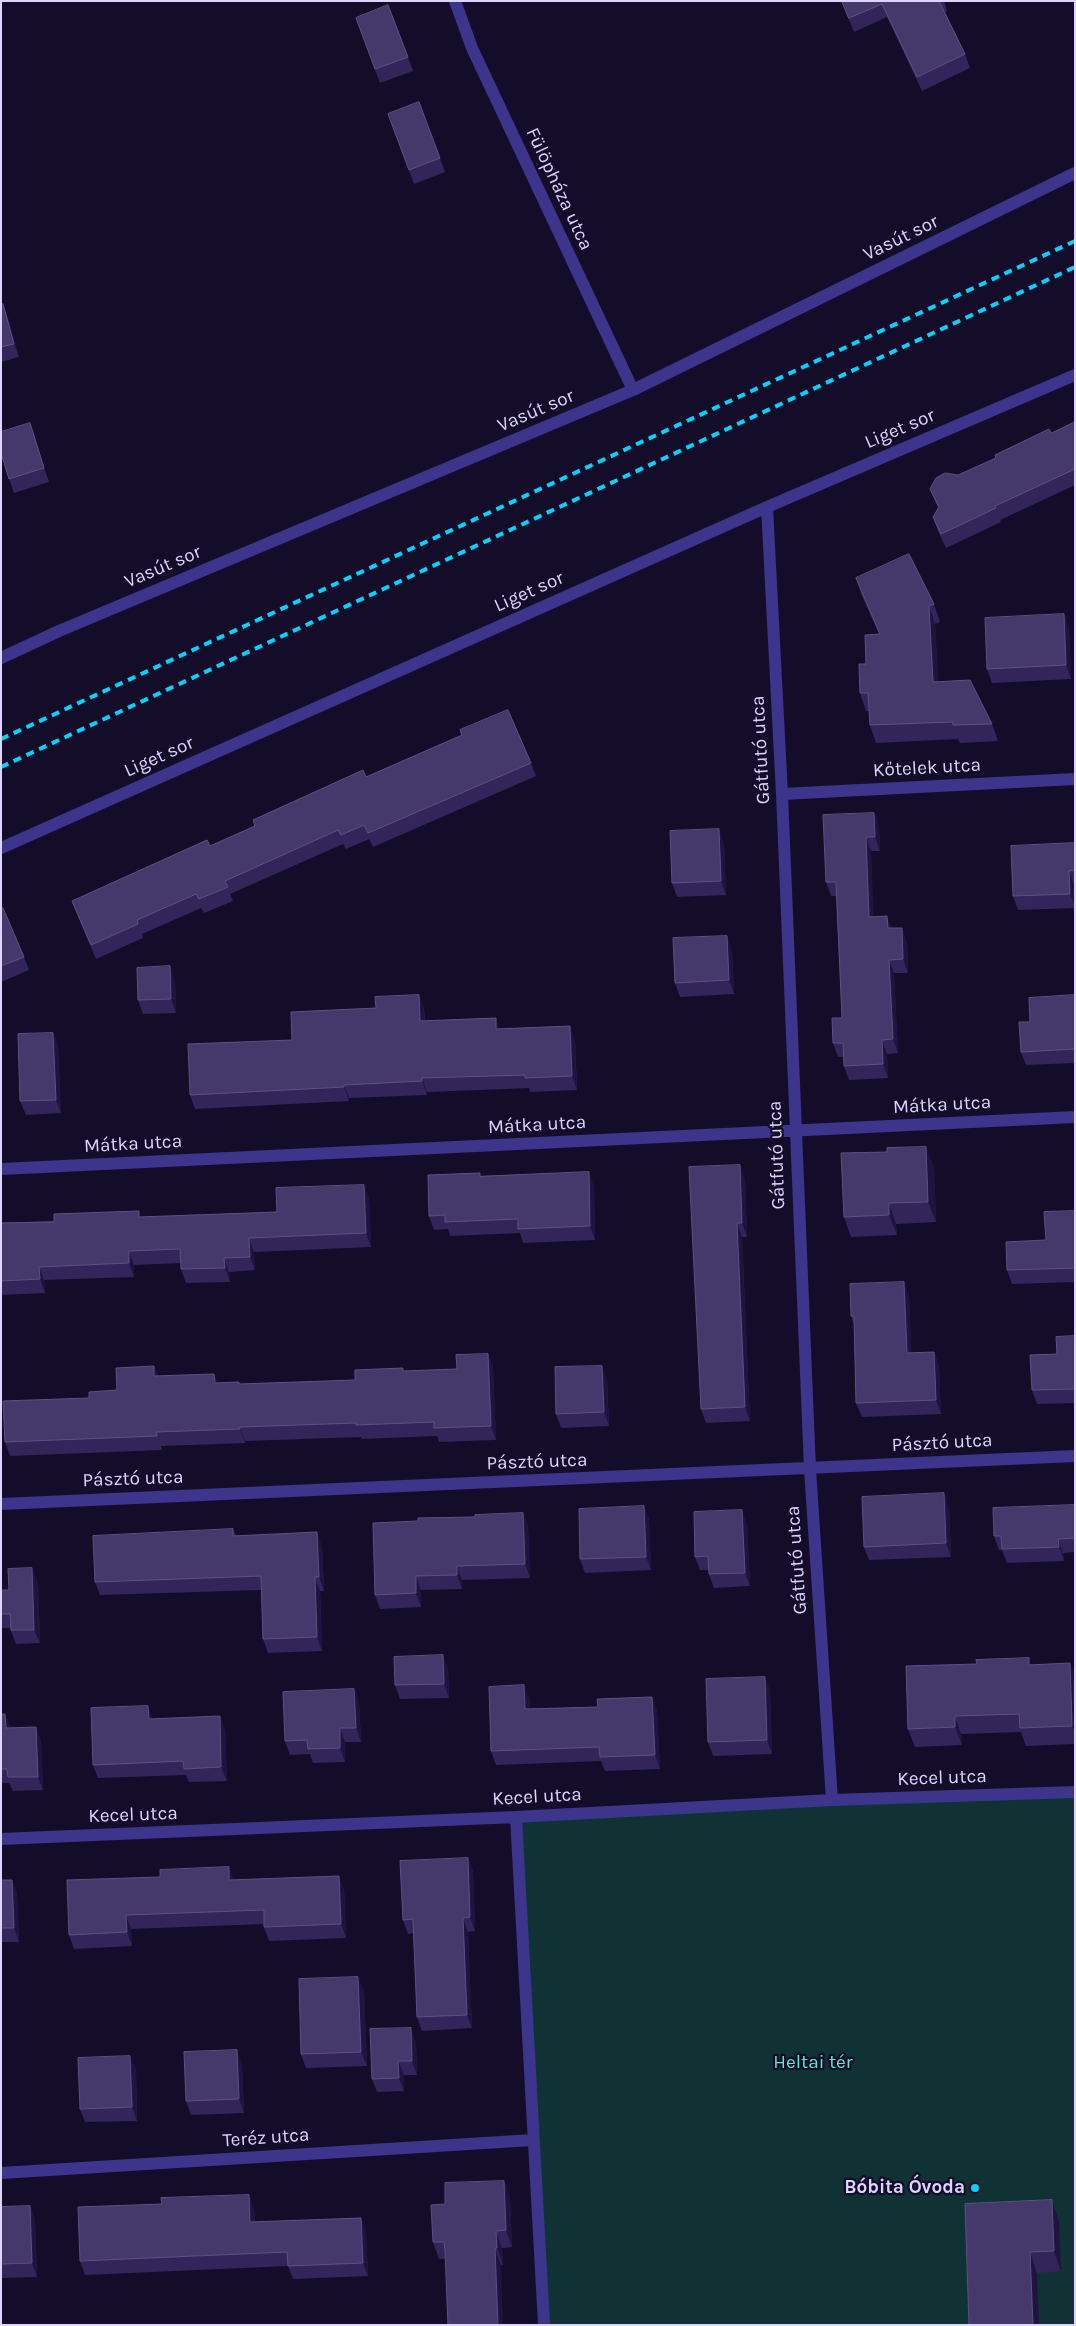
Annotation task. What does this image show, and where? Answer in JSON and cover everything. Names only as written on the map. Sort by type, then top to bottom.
[{"type":"street","name":"Fülöpháza utca","points":[[456,1],[472,48],[633,390]]},
{"type":"street","name":"Vasút sor","points":[[1,658],[59,631],[633,390],[1075,173]]},
{"type":"street","name":"Liget sor","points":[[1,848],[767,508],[1075,375]]},
{"type":"street","name":"Gátfutó utca","points":[[767,508],[782,794],[810,1468],[832,1800]]},
{"type":"street","name":"Kőtelek utca","points":[[782,794],[1075,779]]},
{"type":"street","name":"Mátka utca","points":[[1,1169],[1075,1117]]},
{"type":"street","name":"Pásztó utca","points":[[1,1504],[1075,1456]]},
{"type":"street","name":"Kecel utca","points":[[1,1839],[516,1817],[832,1800],[1075,1792]]},
{"type":"street","points":[[516,1817],[544,2325]]},
{"type":"street","name":"Teréz utca","points":[[1,2173],[534,2140]]},
{"type":"green space","name":"Heltai tér","points":[[1075,1792],[1075,2325],[544,2325],[516,1817]]},
{"type":"building","points":[[842,1],[939,1],[965,54],[917,77],[882,4],[849,18]]},
{"type":"building","points":[[388,5],[408,57],[375,69],[356,18]]},
{"type":"building","points":[[419,102],[440,158],[409,170],[388,114]]},
{"type":"building","points":[[3,304],[14,344],[1,347],[1,305]]},
{"type":"building","points":[[1075,422],[1075,469],[995,506],[996,508],[941,534],[933,517],[939,507],[930,489],[936,478],[945,473],[958,475],[996,458],[995,455],[1049,429],[1051,433]]},
{"type":"building","points":[[30,423],[44,468],[9,479],[1,453],[1,432]]},
{"type":"building","points":[[909,554],[934,604],[929,606],[933,682],[970,680],[992,724],[953,725],[953,722],[870,725],[868,693],[860,693],[859,664],[866,664],[865,635],[880,634],[856,578]]},
{"type":"building","points":[[1064,614],[1066,665],[987,669],[985,618]]},
{"type":"building","points":[[508,710],[531,763],[368,833],[364,825],[341,835],[338,830],[225,881],[228,887],[199,899],[196,894],[137,920],[138,924],[91,945],[72,901],[207,840],[210,846],[255,826],[253,820],[363,770],[366,777],[462,735],[460,730]]},
{"type":"building","points":[[874,813],[875,837],[866,837],[869,917],[887,916],[888,928],[902,928],[903,959],[889,960],[893,1039],[882,1040],[883,1064],[844,1066],[843,1043],[833,1043],[832,1018],[842,1018],[841,995],[836,882],[826,882],[823,815]]},
{"type":"building","points":[[719,829],[721,881],[672,883],[670,831]]},
{"type":"building","points":[[1075,843],[1075,870],[1069,871],[1070,894],[1013,896],[1011,846]]},
{"type":"building","points":[[3,908],[24,957],[1,966],[1,909]]},
{"type":"building","points":[[727,936],[729,980],[675,983],[673,938]]},
{"type":"building","points":[[170,966],[171,999],[138,1000],[137,968]]},
{"type":"building","points":[[419,995],[420,1021],[496,1018],[496,1029],[570,1026],[572,1076],[525,1078],[525,1075],[422,1078],[422,1081],[344,1085],[344,1087],[190,1095],[188,1044],[292,1040],[291,1012],[376,1008],[375,997]]},
{"type":"building","points":[[1075,995],[1075,1049],[1021,1052],[1019,1022],[1030,1022],[1029,998]]},
{"type":"building","points":[[53,1033],[56,1100],[20,1101],[18,1034]]},
{"type":"building","points":[[926,1147],[928,1202],[889,1203],[889,1215],[844,1217],[841,1153],[887,1152],[887,1148]]},
{"type":"building","points":[[740,1165],[742,1223],[737,1223],[745,1407],[701,1409],[689,1167]]},
{"type":"building","points":[[589,1172],[590,1226],[518,1229],[518,1219],[445,1222],[445,1215],[429,1216],[428,1175],[480,1173],[480,1176]]},
{"type":"building","points":[[364,1185],[366,1233],[249,1238],[250,1257],[224,1258],[225,1268],[181,1269],[180,1249],[129,1251],[129,1263],[39,1267],[40,1279],[1,1281],[1,1223],[54,1222],[54,1214],[139,1211],[139,1217],[277,1212],[276,1188]]},
{"type":"building","points":[[1075,1211],[1075,1268],[1007,1270],[1006,1242],[1046,1240],[1044,1212]]},
{"type":"building","points":[[904,1282],[907,1353],[934,1352],[936,1400],[856,1403],[854,1316],[851,1316],[850,1284]]},
{"type":"building","points":[[1075,1336],[1075,1389],[1032,1390],[1030,1355],[1057,1354],[1056,1337]]},
{"type":"building","points":[[488,1354],[491,1426],[434,1428],[434,1422],[356,1425],[356,1423],[240,1427],[240,1429],[156,1432],[157,1436],[5,1442],[3,1401],[89,1398],[89,1392],[117,1390],[116,1368],[154,1366],[154,1376],[214,1374],[215,1383],[239,1382],[239,1384],[355,1380],[355,1370],[403,1368],[403,1371],[457,1369],[456,1355]]},
{"type":"building","points":[[602,1366],[604,1412],[556,1414],[555,1367]]},
{"type":"building","points":[[944,1493],[946,1543],[864,1547],[862,1497]]},
{"type":"building","points":[[1075,1505],[1075,1538],[1058,1539],[1059,1547],[1002,1549],[1001,1536],[994,1536],[993,1508]]},
{"type":"building","points":[[644,1506],[646,1557],[580,1559],[579,1509]]},
{"type":"building","points":[[742,1510],[745,1573],[709,1574],[708,1556],[695,1557],[694,1512]]},
{"type":"building","points":[[523,1513],[525,1564],[457,1566],[457,1575],[416,1576],[416,1593],[375,1595],[373,1523],[418,1521],[418,1518],[475,1517],[475,1515]]},
{"type":"building","points":[[233,1529],[233,1536],[317,1532],[319,1577],[315,1577],[317,1637],[263,1639],[261,1576],[95,1582],[93,1536]]},
{"type":"building","points":[[32,1568],[34,1630],[11,1630],[10,1614],[1,1614],[1,1590],[9,1590],[8,1569]]},
{"type":"building","points":[[443,1655],[444,1684],[395,1685],[394,1657]]},
{"type":"building","points":[[1029,1658],[1029,1665],[1070,1663],[1072,1726],[1020,1728],[1019,1714],[955,1716],[955,1727],[908,1729],[906,1666],[977,1664],[976,1660]]},
{"type":"building","points":[[765,1677],[767,1740],[708,1742],[706,1679]]},
{"type":"building","points":[[524,1685],[525,1709],[598,1707],[597,1699],[652,1697],[655,1755],[600,1757],[599,1747],[491,1751],[489,1687]]},
{"type":"building","points":[[354,1689],[356,1728],[340,1728],[340,1748],[308,1749],[307,1740],[285,1741],[283,1692]]},
{"type":"building","points":[[148,1706],[149,1719],[220,1716],[221,1767],[184,1769],[183,1761],[93,1765],[91,1708]]},
{"type":"building","points":[[1,1714],[5,1714],[6,1728],[36,1727],[38,1777],[8,1777],[7,1769],[1,1769]]},
{"type":"building","points":[[468,1858],[470,1917],[463,1918],[467,2015],[417,2017],[413,1919],[403,1920],[400,1861]]},
{"type":"building","points":[[229,1867],[229,1880],[339,1876],[341,1924],[264,1927],[264,1910],[126,1915],[127,1932],[69,1935],[67,1880],[160,1877],[160,1870]]},
{"type":"building","points":[[1,1880],[12,1880],[14,1928],[1,1928]]},
{"type":"building","points":[[358,1977],[361,2052],[301,2054],[299,1979]]},
{"type":"building","points":[[411,2028],[412,2061],[398,2061],[399,2078],[372,2079],[370,2029]]},
{"type":"building","points":[[237,2050],[239,2099],[186,2101],[184,2052]]},
{"type":"building","points":[[130,2056],[132,2107],[80,2109],[78,2058]]},
{"type":"building","points":[[504,2181],[506,2230],[496,2231],[497,2248],[495,2248],[498,2325],[448,2325],[444,2242],[433,2242],[431,2205],[445,2204],[445,2183]]},
{"type":"building","points":[[249,2195],[250,2222],[361,2218],[363,2263],[288,2266],[287,2252],[80,2261],[78,2207],[162,2204],[161,2198]]},
{"type":"building","points":[[1052,2200],[1054,2251],[1030,2252],[1033,2325],[969,2325],[965,2204]]},
{"type":"building","points":[[30,2206],[32,2263],[1,2264],[1,2207]]},
{"type":"railway","points":[[1,739],[1075,241]]},
{"type":"railway","points":[[1,767],[1075,267]]},
{"type":"place","name":"Bóbita Óvoda","points":[[975,2188]]}]
